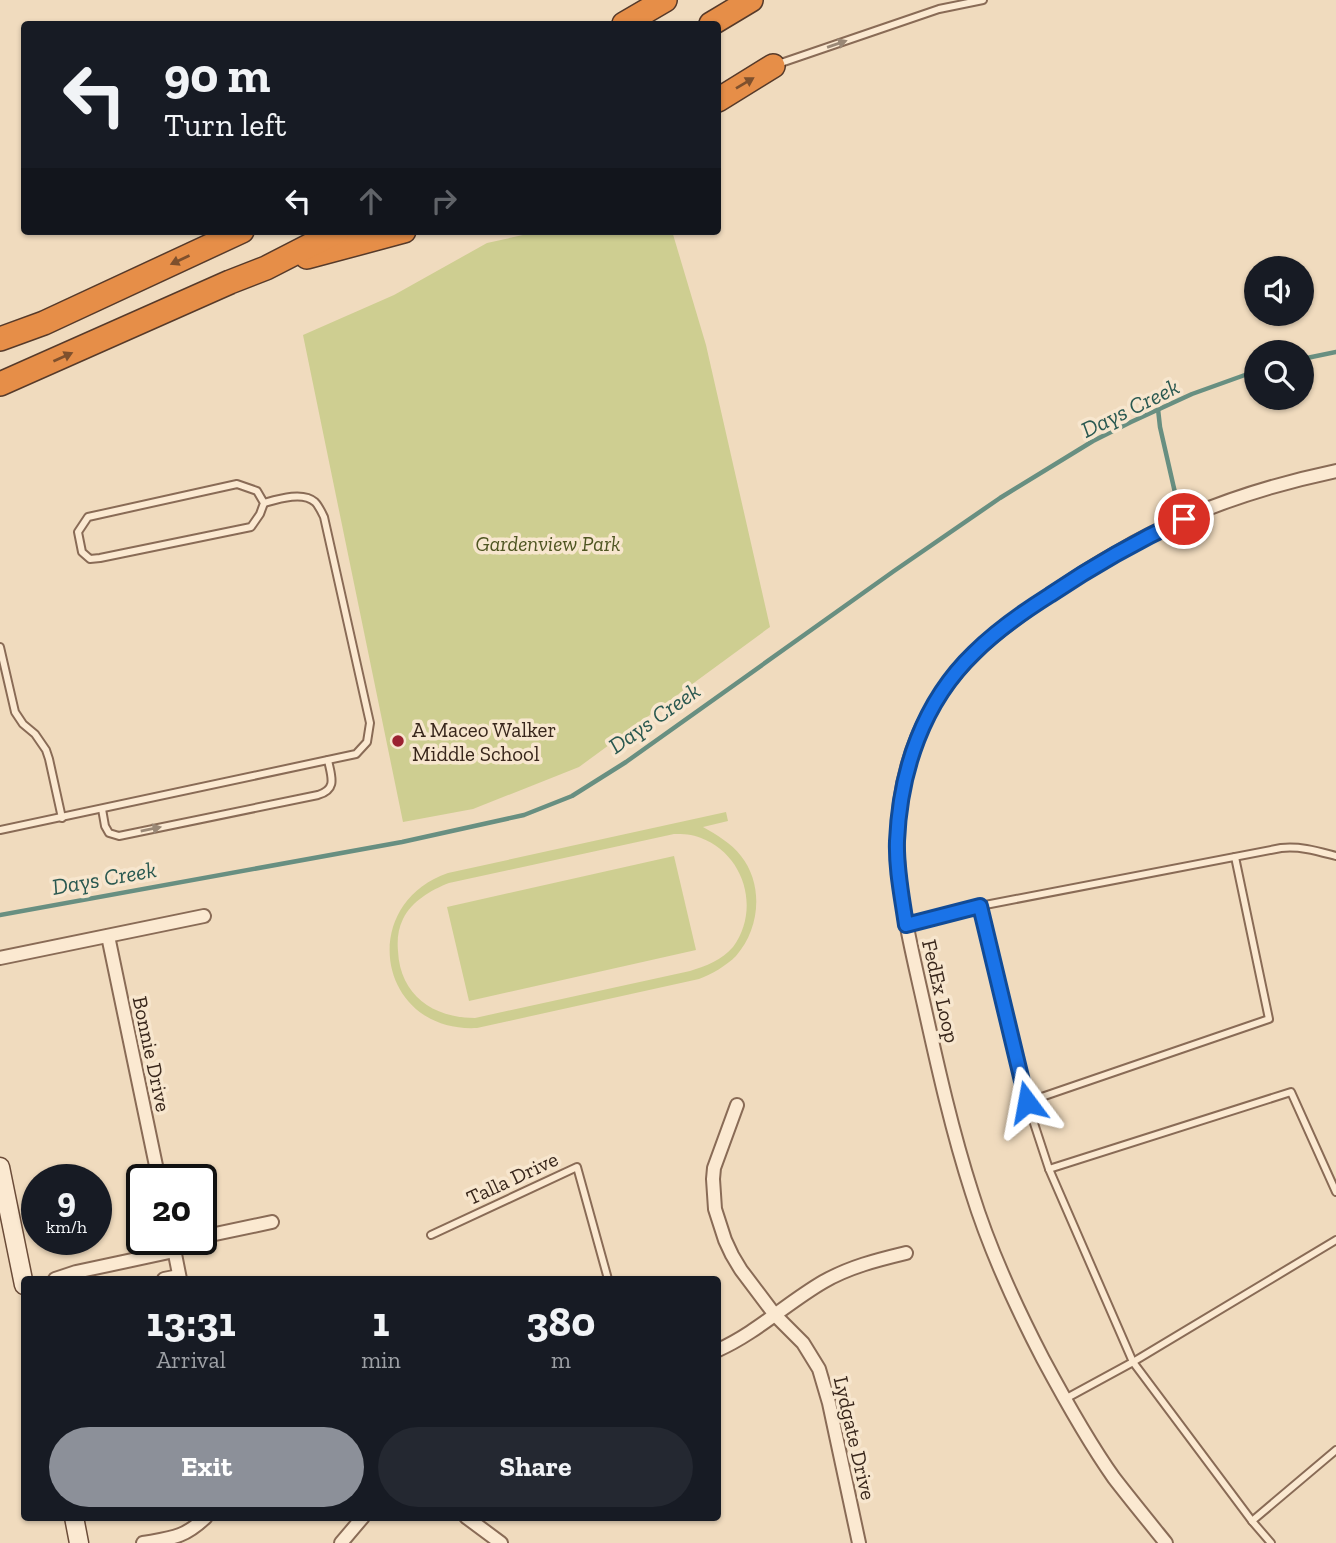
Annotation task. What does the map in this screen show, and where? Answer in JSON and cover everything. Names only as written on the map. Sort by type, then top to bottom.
[{"type":"highway","points":[[629,21],[665,0]]},
{"type":"highway","points":[[716,21],[751,0]]},
{"type":"highway","points":[[721,98],[773,66]]},
{"type":"highway","points":[[0,339],[44,323],[233,235]]},
{"type":"highway","points":[[267,268],[330,235]]},
{"type":"highway","points":[[0,384],[230,282],[267,268],[389,235]]},
{"type":"main road","points":[[0,1167],[22,1276]]},
{"type":"main road","points":[[75,1521],[79,1543]]},
{"type":"street","name":"FedEx Loop","points":[[1166,1543],[1113,1476],[1065,1399],[1005,1283],[973,1197],[951,1125],[906,925],[898,878],[899,808],[910,756],[920,729],[958,671],[973,653],[996,633],[1044,598],[1150,534],[1275,486],[1336,471]]},
{"type":"street","points":[[0,958],[204,916]]},
{"type":"street","name":"Bonnie Drive","points":[[108,936],[156,1164]]},
{"type":"street","name":"Lydgate Drive","points":[[737,1105],[714,1168],[715,1209],[725,1240],[741,1270],[775,1315],[803,1343],[819,1369],[829,1402],[859,1543]]},
{"type":"street","points":[[217,1234],[272,1222]]},
{"type":"street","points":[[721,1348],[842,1272],[906,1253]]},
{"type":"street","points":[[64,1276],[135,1255]]},
{"type":"street","points":[[175,1255],[180,1276]]},
{"type":"street","points":[[143,1543],[184,1534],[202,1521]]},
{"type":"street","points":[[341,1543],[360,1521]]},
{"type":"street","points":[[471,1521],[501,1543]]},
{"type":"lane","points":[[773,66],[939,9],[983,0]]},
{"type":"lane","points":[[237,484],[257,491],[264,503],[251,527],[100,558],[90,559],[82,551],[78,532],[88,517],[237,484]]},
{"type":"lane","points":[[0,830],[356,754],[366,742],[370,723],[324,517],[314,502],[302,496],[264,503]]},
{"type":"lane","points":[[0,647],[13,708],[46,750],[62,818]]},
{"type":"lane","points":[[102,809],[109,833],[119,836],[318,795],[331,788],[328,760]]},
{"type":"lane","points":[[906,925],[980,906],[1295,847],[1336,856]]},
{"type":"lane","points":[[1027,1102],[1269,1019],[1235,857]]},
{"type":"lane","points":[[980,906],[1027,1102],[1049,1169],[1133,1362],[1252,1521],[1272,1543]]},
{"type":"lane","points":[[1049,1169],[1291,1092],[1336,1192]]},
{"type":"lane","name":"Talla Drive","points":[[431,1235],[578,1167],[607,1276]]},
{"type":"lane","points":[[1065,1399],[1133,1362],[1336,1240]]},
{"type":"lane","points":[[1252,1521],[1336,1450]]},
{"type":"green space","name":"Gardenview Park","points":[[523,235],[673,235],[706,345],[770,627],[579,767],[473,809],[403,822],[303,335],[394,295],[487,243]]},
{"type":"green space","points":[[726,812],[728,821],[703,827],[719,836],[741,856],[753,880],[756,907],[750,933],[736,956],[704,977],[477,1028],[444,1024],[418,1010],[400,990],[391,964],[391,937],[400,911],[419,889],[448,873]],"holes":[[[674,834],[688,834],[716,846],[728,856],[744,884],[747,900],[741,932],[733,947],[713,962],[690,971],[475,1018],[446,1014],[433,1008],[412,992],[405,980],[398,951],[400,927],[411,907],[435,889],[449,883]]]},
{"type":"green space","points":[[674,856],[696,950],[469,1001],[447,907]]},
{"type":"waterway","name":"Days Creek","points":[[1314,357],[1336,352]]},
{"type":"waterway","name":"Days Creek","points":[[0,915],[402,842],[524,815],[572,796],[626,762],[1000,498],[1093,441],[1192,394],[1244,375]]},
{"type":"waterway","points":[[1158,409],[1176,497]]},
{"type":"place","name":"A Maceo Walker Middle School","points":[[398,741]]},
{"type":"route","points":[[1027,1102],[980,906],[906,925],[898,878],[897,842],[899,808],[910,756],[920,729],[944,689],[973,653],[996,633],[1035,604],[1116,553],[1184,519]]}]
